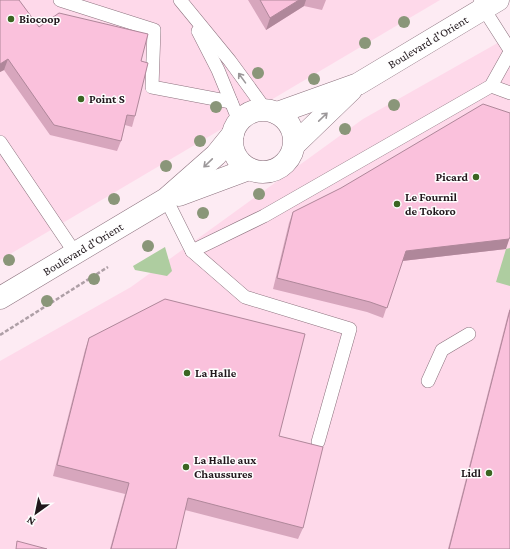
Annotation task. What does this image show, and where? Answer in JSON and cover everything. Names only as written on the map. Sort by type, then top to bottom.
[{"type":"street","name":"Boulevard d'Orient","points":[[295,144],[358,84],[486,3]]},
{"type":"street","name":"Boulevard d'Orient","points":[[271,111],[358,84]]},
{"type":"street","points":[[271,111],[285,118],[291,125],[295,144],[292,154],[287,162],[279,168],[259,172],[250,169],[237,158],[232,142],[234,119],[250,112],[271,111]]},
{"type":"street","name":"Boulevard d'Orient","points":[[0,298],[166,199],[191,179],[216,155],[234,119]]},
{"type":"street","name":"Boulevard d'Orient","points":[[166,199],[250,169]]},
{"type":"lane","points":[[60,0],[154,30],[152,87],[234,119]]},
{"type":"lane","points":[[192,251],[264,216],[491,86],[510,51],[486,3]]},
{"type":"lane","points":[[183,5],[218,70],[234,119]]},
{"type":"lane","points":[[183,5],[271,111]]},
{"type":"lane","points":[[491,86],[510,94]]},
{"type":"lane","points":[[0,142],[75,253]]},
{"type":"lane","points":[[166,199],[192,251],[245,297],[350,328],[318,442]]},
{"type":"lane","points":[[428,381],[442,350],[469,334]]},
{"type":"shaded area","points":[[0,0],[440,0],[0,260]]},
{"type":"shaded area","points":[[510,36],[510,549],[0,549],[0,361],[131,287],[363,119]]},
{"type":"green space","points":[[165,247],[172,271],[167,276],[135,270],[133,266]]},
{"type":"green space","points":[[510,248],[510,286],[496,282],[506,249]]},
{"type":"building","name":"Point S","points":[[0,0],[19,0],[39,27],[59,13],[148,34],[141,61],[148,63],[135,116],[127,115],[121,141],[54,125],[8,59],[0,64]]},
{"type":"building","points":[[260,0],[299,0],[270,18]]},
{"type":"building","points":[[483,104],[510,113],[509,239],[406,251],[387,308],[370,302],[277,278],[293,212],[341,188]]},
{"type":"building","points":[[165,299],[305,334],[279,436],[323,447],[303,528],[188,498],[176,549],[111,549],[129,483],[57,465],[89,338]]},
{"type":"building","name":"Lidl","points":[[510,310],[510,549],[449,549]]},
{"type":"building","points":[[17,541],[47,549],[16,549]]},
{"type":"place","name":"Biocoop","points":[[11,19]]},
{"type":"place","name":"Point S","points":[[81,99]]},
{"type":"place","name":"Picard","points":[[476,177]]},
{"type":"place","name":"Le Fournil de Tokoro","points":[[397,204]]},
{"type":"place","name":"La Halle","points":[[187,373]]},
{"type":"place","name":"La Halle aux Chaussures","points":[[186,467]]},
{"type":"place","name":"Lidl","points":[[489,473]]}]
